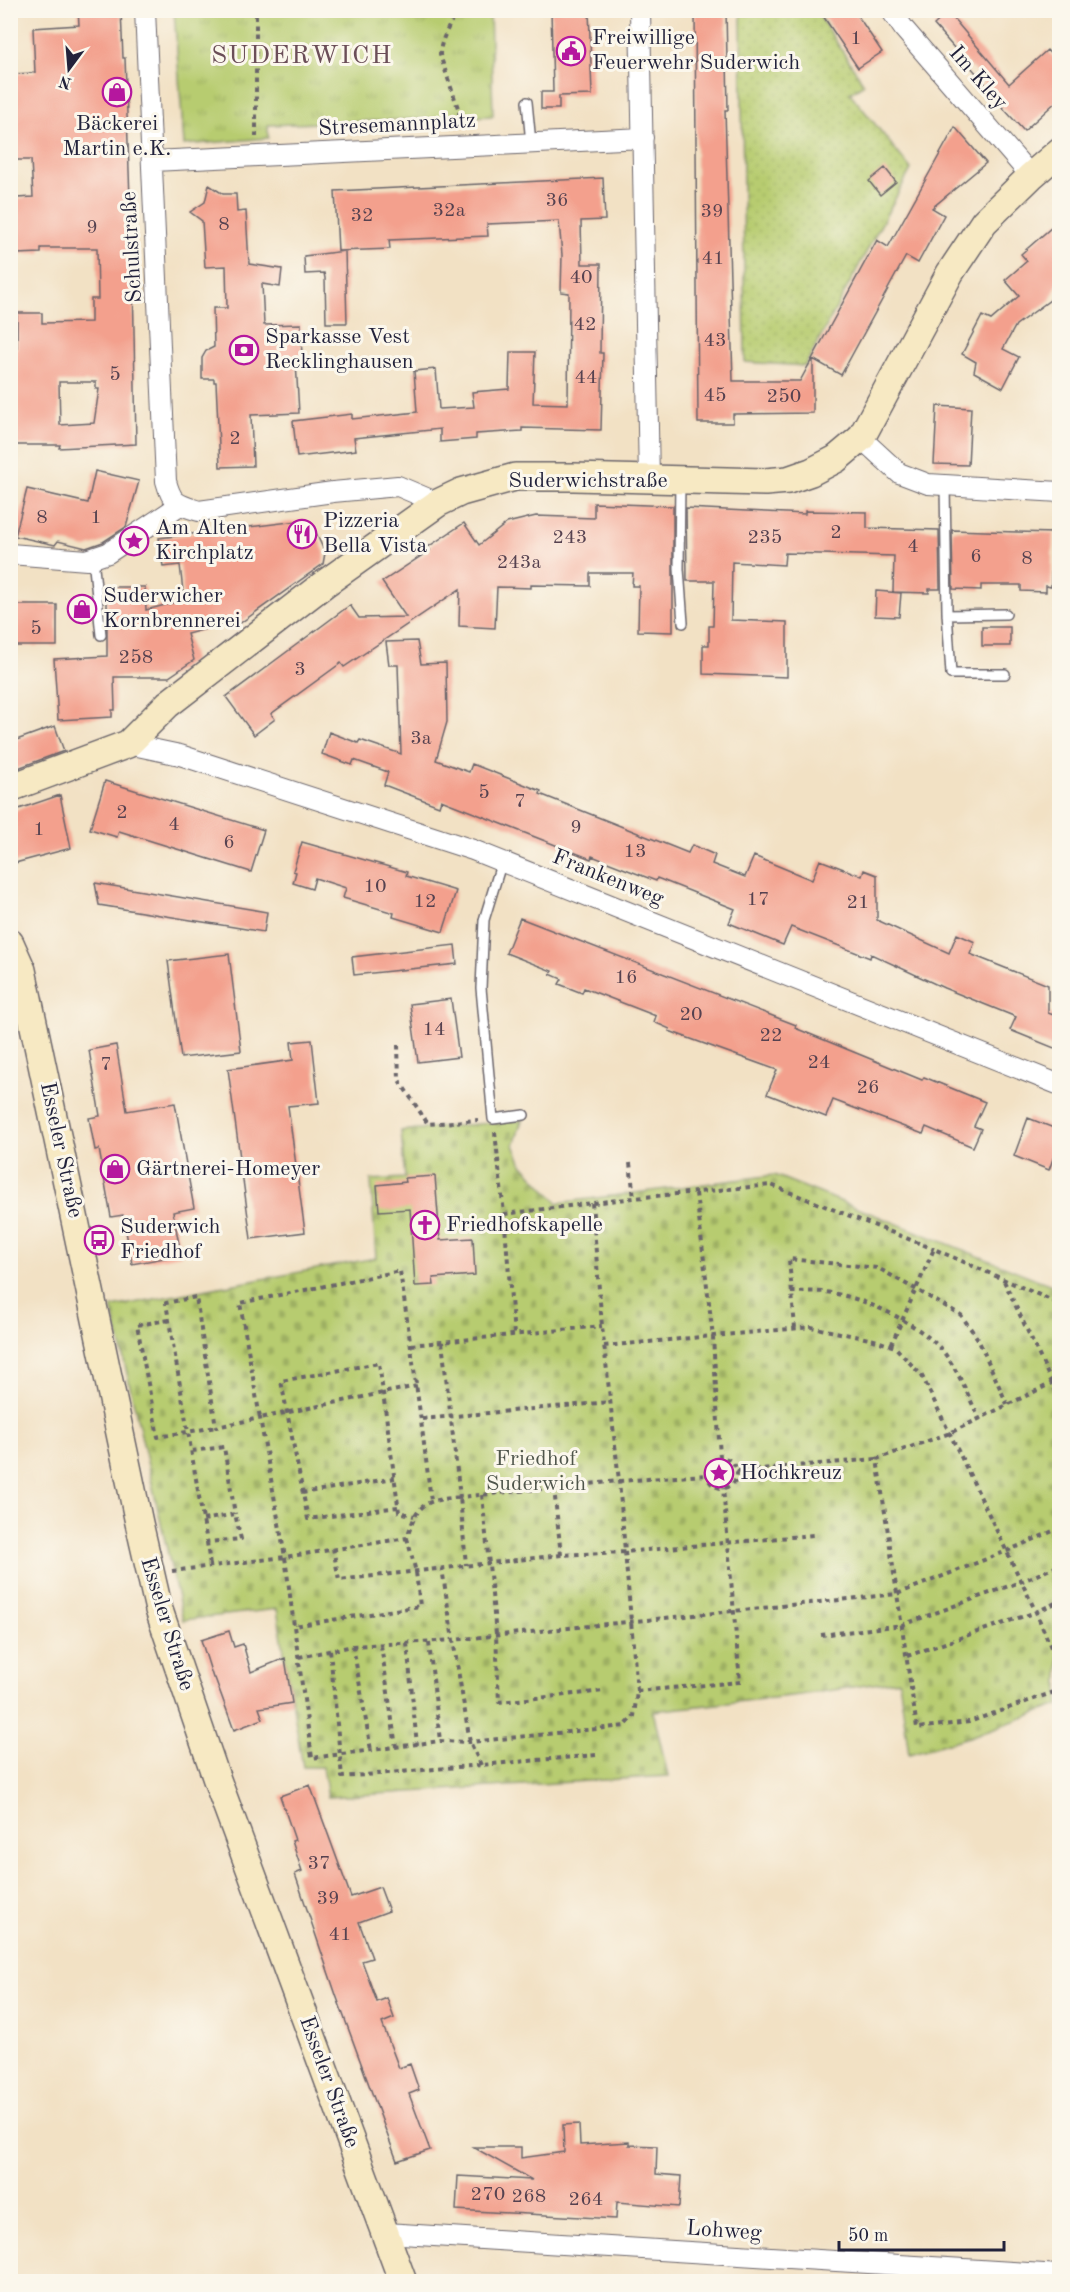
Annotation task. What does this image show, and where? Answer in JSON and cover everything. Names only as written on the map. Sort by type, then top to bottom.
[{"type":"main road","name":"Suderwichstraße","points":[[10,788],[128,744],[168,704],[324,584],[438,503],[460,492],[515,477],[765,482],[788,480],[811,472],[836,459],[861,438],[950,273],[984,222],[1059,151]]},
{"type":"main road","name":"Esseler Straße","points":[[10,943],[24,981],[159,1610],[216,1777],[403,2282]]},
{"type":"street","name":"Schulstraße","points":[[145,10],[166,481],[170,497],[180,505]]},
{"type":"street","points":[[640,10],[649,480]]},
{"type":"street","name":"Im Kley","points":[[891,10],[911,38],[1031,176]]},
{"type":"street","name":"Stresemannplatz","points":[[153,161],[643,138]]},
{"type":"street","points":[[861,438],[899,473],[928,484],[1059,492]]},
{"type":"street","points":[[10,554],[87,560],[108,553],[180,505],[199,511],[333,492],[398,486],[438,503]]},
{"type":"street","name":"Frankenweg","points":[[128,744],[180,755],[502,861],[1059,1085]]},
{"type":"street","name":"Lohweg","points":[[386,2233],[1059,2275]]},
{"type":"lane","points":[[527,102],[531,143]]},
{"type":"lane","points":[[680,480],[679,569],[683,623]]},
{"type":"lane","points":[[945,485],[947,615],[951,674],[1005,674]]},
{"type":"lane","points":[[93,558],[101,635]]},
{"type":"lane","points":[[947,615],[1006,614]]},
{"type":"lane","points":[[502,861],[484,920],[481,988],[493,1119],[524,1115]]},
{"type":"path","points":[[255,156],[256,10]]},
{"type":"path","points":[[456,10],[451,26],[440,45],[440,55],[459,111],[463,146]]},
{"type":"path","points":[[398,1045],[399,1080],[428,1124],[493,1119],[514,1335]]},
{"type":"path","points":[[630,1163],[634,1198]]},
{"type":"path","points":[[504,1214],[634,1198],[771,1185],[934,1249],[1059,1304]]},
{"type":"path","points":[[696,1193],[713,1337],[720,1457]]},
{"type":"path","points":[[430,1501],[422,1419],[400,1271],[240,1303],[285,1557],[312,1758],[440,1742],[470,1742],[625,1726],[634,1716],[637,1691],[592,1203]]},
{"type":"path","points":[[891,1345],[934,1249]]},
{"type":"path","points":[[795,1328],[789,1259],[830,1261],[878,1268],[961,1315],[978,1339],[1007,1404]]},
{"type":"path","points":[[1004,1280],[1059,1401]]},
{"type":"path","points":[[791,1292],[825,1292],[856,1300],[903,1319],[933,1340],[946,1354],[980,1420]]},
{"type":"path","points":[[210,1566],[166,1303],[196,1297],[216,1427]]},
{"type":"path","points":[[169,1320],[137,1325],[158,1437],[417,1386]]},
{"type":"path","points":[[411,1345],[602,1326]]},
{"type":"path","points":[[604,1346],[811,1327],[874,1340],[895,1347],[922,1376],[1036,1612],[1059,1669]]},
{"type":"path","points":[[442,1342],[466,1565]]},
{"type":"path","points":[[398,1507],[308,1520],[281,1380],[379,1363],[399,1512],[414,1516]]},
{"type":"path","points":[[737,1471],[877,1459],[980,1420],[1007,1404],[1052,1383]]},
{"type":"path","points":[[422,1419],[610,1402]]},
{"type":"path","points":[[192,1451],[224,1447],[241,1539],[207,1542]]},
{"type":"path","points":[[720,1457],[728,1458],[737,1471],[736,1479],[731,1485],[723,1488],[712,1485],[706,1475],[707,1467],[712,1460],[720,1457]]},
{"type":"path","points":[[877,1459],[917,1728],[969,1722],[1059,1690]]},
{"type":"path","points":[[294,1626],[420,1606],[416,1572],[407,1538],[414,1516],[430,1501],[619,1481],[706,1475]]},
{"type":"path","points":[[302,1493],[395,1478]]},
{"type":"path","points":[[554,1488],[561,1554]]},
{"type":"path","points":[[637,1691],[740,1682],[723,1488]]},
{"type":"path","points":[[482,1495],[496,1634],[499,1702],[604,1691]]},
{"type":"path","points":[[203,1520],[235,1514]]},
{"type":"path","points":[[299,1657],[353,1646],[429,1643],[496,1634],[897,1594],[1059,1528]]},
{"type":"path","points":[[333,1548],[339,1580],[561,1554],[624,1552],[813,1535]]},
{"type":"path","points":[[151,1575],[407,1538]]},
{"type":"path","points":[[821,1635],[902,1625],[1020,1582],[1059,1565]]},
{"type":"path","points":[[442,1568],[470,1742],[481,1764]]},
{"type":"path","points":[[908,1656],[1036,1612],[1059,1601]]},
{"type":"path","points":[[407,1643],[417,1745]]},
{"type":"path","points":[[429,1643],[440,1742]]},
{"type":"path","points":[[381,1645],[396,1748]]},
{"type":"path","points":[[353,1646],[371,1750]]},
{"type":"path","points":[[330,1650],[342,1777],[597,1755]]},
{"type":"green space","points":[[174,11],[490,11],[493,116],[268,125],[268,138],[184,145]]},
{"type":"green space","points":[[741,11],[816,11],[864,84],[850,93],[911,169],[805,366],[745,362]]},
{"type":"green space","name":"Friedhof Suderwich","points":[[522,1120],[514,1145],[522,1164],[558,1203],[774,1175],[1059,1288],[1059,1705],[969,1737],[909,1754],[899,1680],[800,1695],[653,1711],[668,1776],[328,1797],[323,1767],[303,1767],[277,1609],[183,1620],[112,1307],[376,1258],[371,1180],[405,1178],[401,1131]]},
{"type":"building","points":[[78,10],[121,10],[130,199],[130,276],[133,276],[136,444],[59,448],[60,445],[10,445],[10,348],[17,348],[17,313],[42,313],[42,323],[91,322],[91,299],[98,299],[97,248],[41,248],[41,253],[16,254],[17,198],[33,197],[31,160],[10,160],[10,74],[35,73],[33,28],[79,25]],"holes":[[[59,382],[96,382],[96,389],[99,389],[94,423],[60,425]]]},
{"type":"building","name":"Freiwillige Feuerwehr Suderwich","points":[[551,10],[589,10],[592,95],[559,96],[559,109],[541,109],[541,92],[553,92]]},
{"type":"building","points":[[695,10],[726,10],[728,110],[725,110],[733,381],[800,381],[877,240],[888,247],[955,127],[986,163],[932,208],[944,215],[918,263],[906,256],[841,375],[813,359],[813,413],[733,414],[733,423],[698,423]]},
{"type":"building","points":[[819,10],[854,10],[882,52],[858,68]]},
{"type":"building","points":[[948,12],[1009,84],[1047,50],[1059,63],[1059,99],[1024,131],[982,85],[985,83],[934,25]]},
{"type":"building","points":[[885,168],[896,182],[880,195],[869,181]]},
{"type":"building","points":[[603,178],[605,220],[581,221],[582,264],[601,264],[600,353],[603,353],[601,430],[522,428],[522,431],[476,434],[476,439],[440,442],[440,429],[354,438],[356,450],[297,457],[293,421],[352,414],[352,419],[417,412],[414,371],[436,369],[439,409],[474,407],[472,392],[509,389],[510,352],[535,352],[533,403],[568,404],[569,293],[561,292],[562,255],[559,221],[487,224],[488,236],[389,240],[390,249],[338,251],[335,191]]},
{"type":"building","points":[[209,185],[223,194],[236,194],[237,212],[246,211],[249,264],[282,269],[280,287],[262,284],[264,325],[301,324],[302,362],[296,362],[299,413],[251,415],[253,466],[220,467],[216,382],[214,379],[202,379],[202,358],[206,351],[214,347],[213,308],[227,308],[226,266],[205,267],[202,221],[190,212],[205,202]]},
{"type":"building","points":[[1059,221],[1059,281],[1050,300],[1016,325],[1003,349],[1019,357],[1003,388],[974,372],[976,362],[962,354],[982,316],[991,320],[1019,296],[1005,280],[1027,261],[1021,254]]},
{"type":"building","points":[[345,251],[347,323],[326,323],[324,273],[305,274],[304,256]]},
{"type":"building","points":[[937,406],[971,408],[968,465],[934,464]]},
{"type":"building","points":[[95,471],[139,481],[126,527],[103,542],[86,548],[58,541],[55,545],[15,536],[27,489],[88,503]]},
{"type":"building","points":[[594,503],[673,506],[673,632],[638,631],[639,586],[632,586],[633,573],[590,573],[590,586],[497,587],[495,628],[459,626],[460,589],[344,667],[341,663],[271,714],[275,719],[254,735],[226,697],[350,605],[359,618],[406,617],[382,582],[430,550],[428,547],[464,523],[479,545],[507,523],[536,516],[594,518]]},
{"type":"building","points":[[686,508],[805,514],[805,511],[867,512],[867,528],[939,530],[940,589],[929,589],[929,593],[893,592],[894,556],[785,553],[784,565],[732,562],[731,620],[787,622],[787,677],[703,674],[703,645],[709,645],[709,626],[713,626],[714,581],[687,581]]},
{"type":"building","points":[[306,520],[313,526],[325,553],[323,564],[239,624],[236,621],[187,634],[194,660],[169,677],[114,677],[115,710],[112,710],[112,717],[58,720],[54,659],[107,656],[107,587],[145,587],[146,610],[184,600],[180,565],[163,567],[159,538]]},
{"type":"building","points":[[952,530],[1053,533],[1051,587],[1046,586],[1046,592],[1021,591],[1021,585],[981,585],[981,590],[953,589]]},
{"type":"building","points":[[876,591],[901,593],[899,617],[875,616]]},
{"type":"building","points":[[16,605],[57,605],[57,646],[16,646]]},
{"type":"building","points":[[982,627],[1010,627],[1010,646],[982,646]]},
{"type":"building","points":[[417,641],[421,664],[446,663],[447,722],[436,760],[469,772],[472,764],[541,791],[540,794],[688,853],[692,845],[715,855],[712,864],[745,877],[754,856],[812,880],[820,860],[862,876],[864,870],[877,875],[877,920],[949,953],[957,934],[975,942],[970,954],[1048,985],[1048,1013],[1059,1017],[1059,1050],[1010,1030],[1016,1017],[944,988],[871,954],[870,958],[791,927],[783,945],[729,923],[735,909],[657,878],[656,881],[592,856],[591,859],[441,800],[439,806],[384,785],[388,772],[354,760],[352,765],[322,754],[329,732],[358,743],[360,740],[401,754],[398,665],[389,665],[386,642]]},
{"type":"building","points":[[55,726],[64,751],[10,771],[10,757],[16,756],[11,742]]},
{"type":"building","points":[[105,781],[264,830],[251,872],[119,831],[117,837],[90,829]]},
{"type":"building","points":[[60,795],[71,848],[15,863],[10,850],[10,812]]},
{"type":"building","points":[[302,842],[407,872],[406,876],[456,891],[443,932],[393,917],[394,913],[343,898],[346,888],[315,878],[312,889],[293,883],[296,872],[293,871]]},
{"type":"building","points":[[95,883],[267,912],[264,932],[99,905]]},
{"type":"building","points":[[520,918],[796,1025],[795,1028],[922,1080],[924,1077],[985,1102],[974,1126],[981,1129],[973,1147],[926,1127],[923,1134],[833,1100],[826,1117],[767,1094],[777,1070],[669,1031],[670,1029],[654,1022],[656,1016],[584,988],[582,993],[559,984],[562,979],[550,974],[552,971],[506,953]]},
{"type":"building","points":[[455,945],[457,964],[354,975],[352,957]]},
{"type":"building","points":[[229,954],[241,1051],[181,1058],[168,961]]},
{"type":"building","points":[[451,999],[459,1057],[418,1062],[410,1004]]},
{"type":"building","points":[[312,1040],[319,1103],[288,1106],[305,1232],[251,1239],[228,1069],[293,1060],[291,1042]]},
{"type":"building","points":[[116,1045],[127,1111],[175,1103],[194,1208],[173,1212],[181,1255],[132,1264],[123,1215],[111,1217],[99,1149],[95,1150],[89,1118],[100,1116],[89,1050]]},
{"type":"building","points":[[1028,1118],[1059,1130],[1059,1142],[1049,1170],[1014,1156]]},
{"type":"building","name":"Friedhofskapelle","points":[[435,1176],[440,1240],[473,1238],[475,1275],[433,1278],[434,1285],[415,1286],[410,1209],[379,1211],[377,1185],[406,1182],[405,1178]]},
{"type":"building","points":[[229,1631],[234,1647],[243,1644],[251,1672],[285,1658],[292,1703],[259,1708],[263,1719],[234,1730],[215,1678],[213,1678],[201,1640]]},
{"type":"building","points":[[310,1785],[351,1897],[380,1887],[389,1911],[359,1922],[372,1958],[362,1961],[377,2002],[387,1998],[394,2018],[382,2023],[399,2068],[410,2064],[419,2090],[409,2094],[430,2150],[397,2161],[336,1995],[295,1874],[302,1871],[292,1841],[295,1840],[280,1796]]},
{"type":"building","points":[[579,2124],[580,2145],[629,2142],[629,2145],[657,2146],[656,2174],[681,2176],[679,2207],[617,2202],[616,2219],[456,2210],[458,2176],[532,2180],[473,2147],[521,2147],[521,2158],[564,2152],[563,2125]]},
{"type":"place","name":"Freiwillige Feuerwehr Suderwich","points":[[571,51]]},
{"type":"place","name":"Bäckerei Martin e.K.","points":[[117,92]]},
{"type":"place","name":"Sparkasse Vest Recklinghausen","points":[[244,350]]},
{"type":"place","name":"Pizzeria Bella Vista","points":[[302,534]]},
{"type":"place","name":"Am Alten Kirchplatz","points":[[134,541]]},
{"type":"place","name":"Suderwicher Kornbrennerei","points":[[82,609]]},
{"type":"place","name":"Gärtnerei-Homeyer","points":[[115,1169]]},
{"type":"place","name":"Friedhofskapelle","points":[[425,1225]]},
{"type":"place","name":"Suderwich Friedhof","points":[[99,1240]]},
{"type":"place","name":"Hochkreuz","points":[[719,1473]]},
{"type":"district","name":"SUDERWICH","points":[[302,56]]}]
